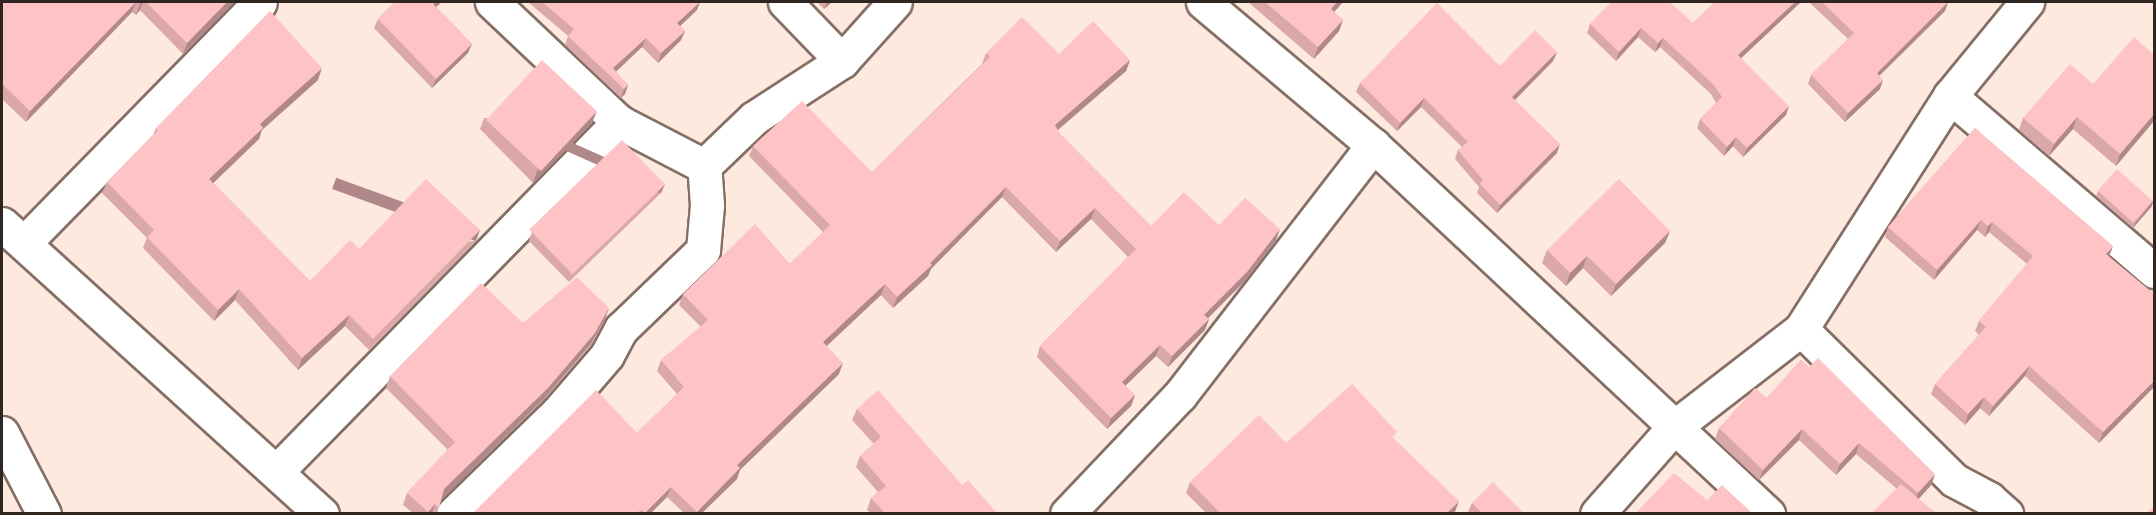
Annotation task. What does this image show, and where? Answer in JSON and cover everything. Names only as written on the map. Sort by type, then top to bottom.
[{"type":"street","points":[[260,2],[13,233],[322,513]]},
{"type":"street","points":[[492,2],[619,122],[704,166]]},
{"type":"street","points":[[785,2],[842,61]]},
{"type":"street","points":[[704,166],[754,118],[842,61],[895,2]]},
{"type":"street","points":[[1203,2],[1373,145],[1673,428],[1768,513]]},
{"type":"street","points":[[1597,513],[1673,428],[1801,329],[1950,96],[2027,2]]},
{"type":"street","points":[[1950,96],[2154,270]]},
{"type":"street","points":[[277,471],[619,122]]},
{"type":"street","points":[[1067,513],[1180,395],[1373,145]]},
{"type":"street","points":[[453,513],[558,412],[607,355],[621,329],[703,250],[707,206],[704,166]]},
{"type":"street","points":[[1801,329],[1954,480],[1989,499],[2006,513]]},
{"type":"street","points":[[2,433],[44,513]]},
{"type":"building","points":[[2,2],[136,2],[30,111],[2,84]]},
{"type":"building","points":[[146,2],[227,2],[187,43]]},
{"type":"building","points":[[395,2],[435,2],[433,4],[472,44],[436,79],[378,19]]},
{"type":"building","points":[[542,2],[700,2],[677,23],[685,31],[661,53],[646,38],[613,68],[628,85],[624,89],[568,36],[574,29]]},
{"type":"building","points":[[1265,2],[1337,2],[1331,9],[1343,20],[1318,47]]},
{"type":"building","points":[[1611,2],[1670,2],[1693,23],[1715,2],[1795,2],[1738,55],[1789,106],[1747,148],[1736,137],[1727,147],[1700,119],[1722,97],[1714,85],[1663,38],[1658,43],[1641,28],[1619,52],[1590,24]]},
{"type":"building","points":[[1822,2],[1948,2],[1877,73],[1883,80],[1848,113],[1811,75],[1854,33]]},
{"type":"building","points":[[1437,3],[1500,66],[1535,30],[1557,52],[1512,97],[1560,144],[1500,205],[1480,184],[1483,180],[1458,150],[1468,142],[1424,98],[1400,123],[1360,83]]},
{"type":"building","points":[[270,11],[322,68],[260,124],[263,128],[209,179],[310,281],[350,240],[359,249],[426,179],[480,230],[373,339],[349,315],[302,358],[239,289],[218,310],[147,237],[154,230],[107,182]]},
{"type":"building","points":[[1022,17],[1059,54],[1093,21],[1130,60],[1055,125],[1060,134],[1151,226],[1184,192],[1219,225],[1245,198],[1280,229],[1247,272],[1204,315],[1209,319],[1172,356],[1160,345],[1122,382],[1135,395],[1111,418],[1040,346],[1136,249],[1095,208],[1060,241],[1006,187],[930,263],[932,265],[897,297],[885,284],[823,342],[843,363],[737,465],[740,468],[697,512],[671,487],[645,513],[641,510],[637,513],[473,513],[596,390],[637,433],[684,387],[661,360],[708,320],[683,294],[755,224],[790,264],[830,225],[753,146],[802,101],[872,172],[990,57],[986,53]]},
{"type":"building","points":[[2134,37],[2154,55],[2154,114],[2120,154],[2077,117],[2054,144],[2023,118],[2070,64],[2093,84]]},
{"type":"building","points":[[542,60],[597,111],[541,171],[486,120]]},
{"type":"building","points":[[1975,128],[2113,246],[2106,254],[2154,294],[2154,381],[2103,432],[2029,366],[1993,406],[1984,397],[1968,414],[1935,384],[1986,327],[1979,321],[2033,256],[1992,222],[1988,226],[1981,220],[1937,270],[1888,227]]},
{"type":"building","points":[[622,140],[665,185],[572,274],[529,230]]},
{"type":"building","points":[[2117,169],[2153,201],[2133,223],[2098,191]]},
{"type":"building","points":[[1619,179],[1670,231],[1616,284],[1587,256],[1570,273],[1547,250]]},
{"type":"building","points":[[577,277],[609,308],[595,333],[548,388],[444,489],[439,508],[435,504],[428,512],[407,493],[455,442],[390,376],[481,283],[523,323]]},
{"type":"building","points":[[1818,358],[1935,474],[1918,493],[1859,443],[1840,464],[1802,429],[1763,470],[1719,428],[1755,388],[1767,398],[1801,360],[1809,367]]},
{"type":"building","points":[[1352,384],[1397,432],[1392,437],[1459,501],[1447,513],[1218,513],[1190,482],[1259,415],[1286,443]]},
{"type":"building","points":[[878,390],[962,485],[968,480],[997,513],[885,513],[871,498],[886,486],[860,456],[881,437],[857,409]]},
{"type":"building","points":[[1674,473],[1707,500],[1722,485],[1752,513],[1636,513]]},
{"type":"building","points":[[1493,482],[1524,513],[1482,513],[1472,503]]},
{"type":"building","points":[[1901,484],[1936,513],[1872,513]]},
{"type":"building","points":[[2154,506],[2154,513],[2146,513]]}]
